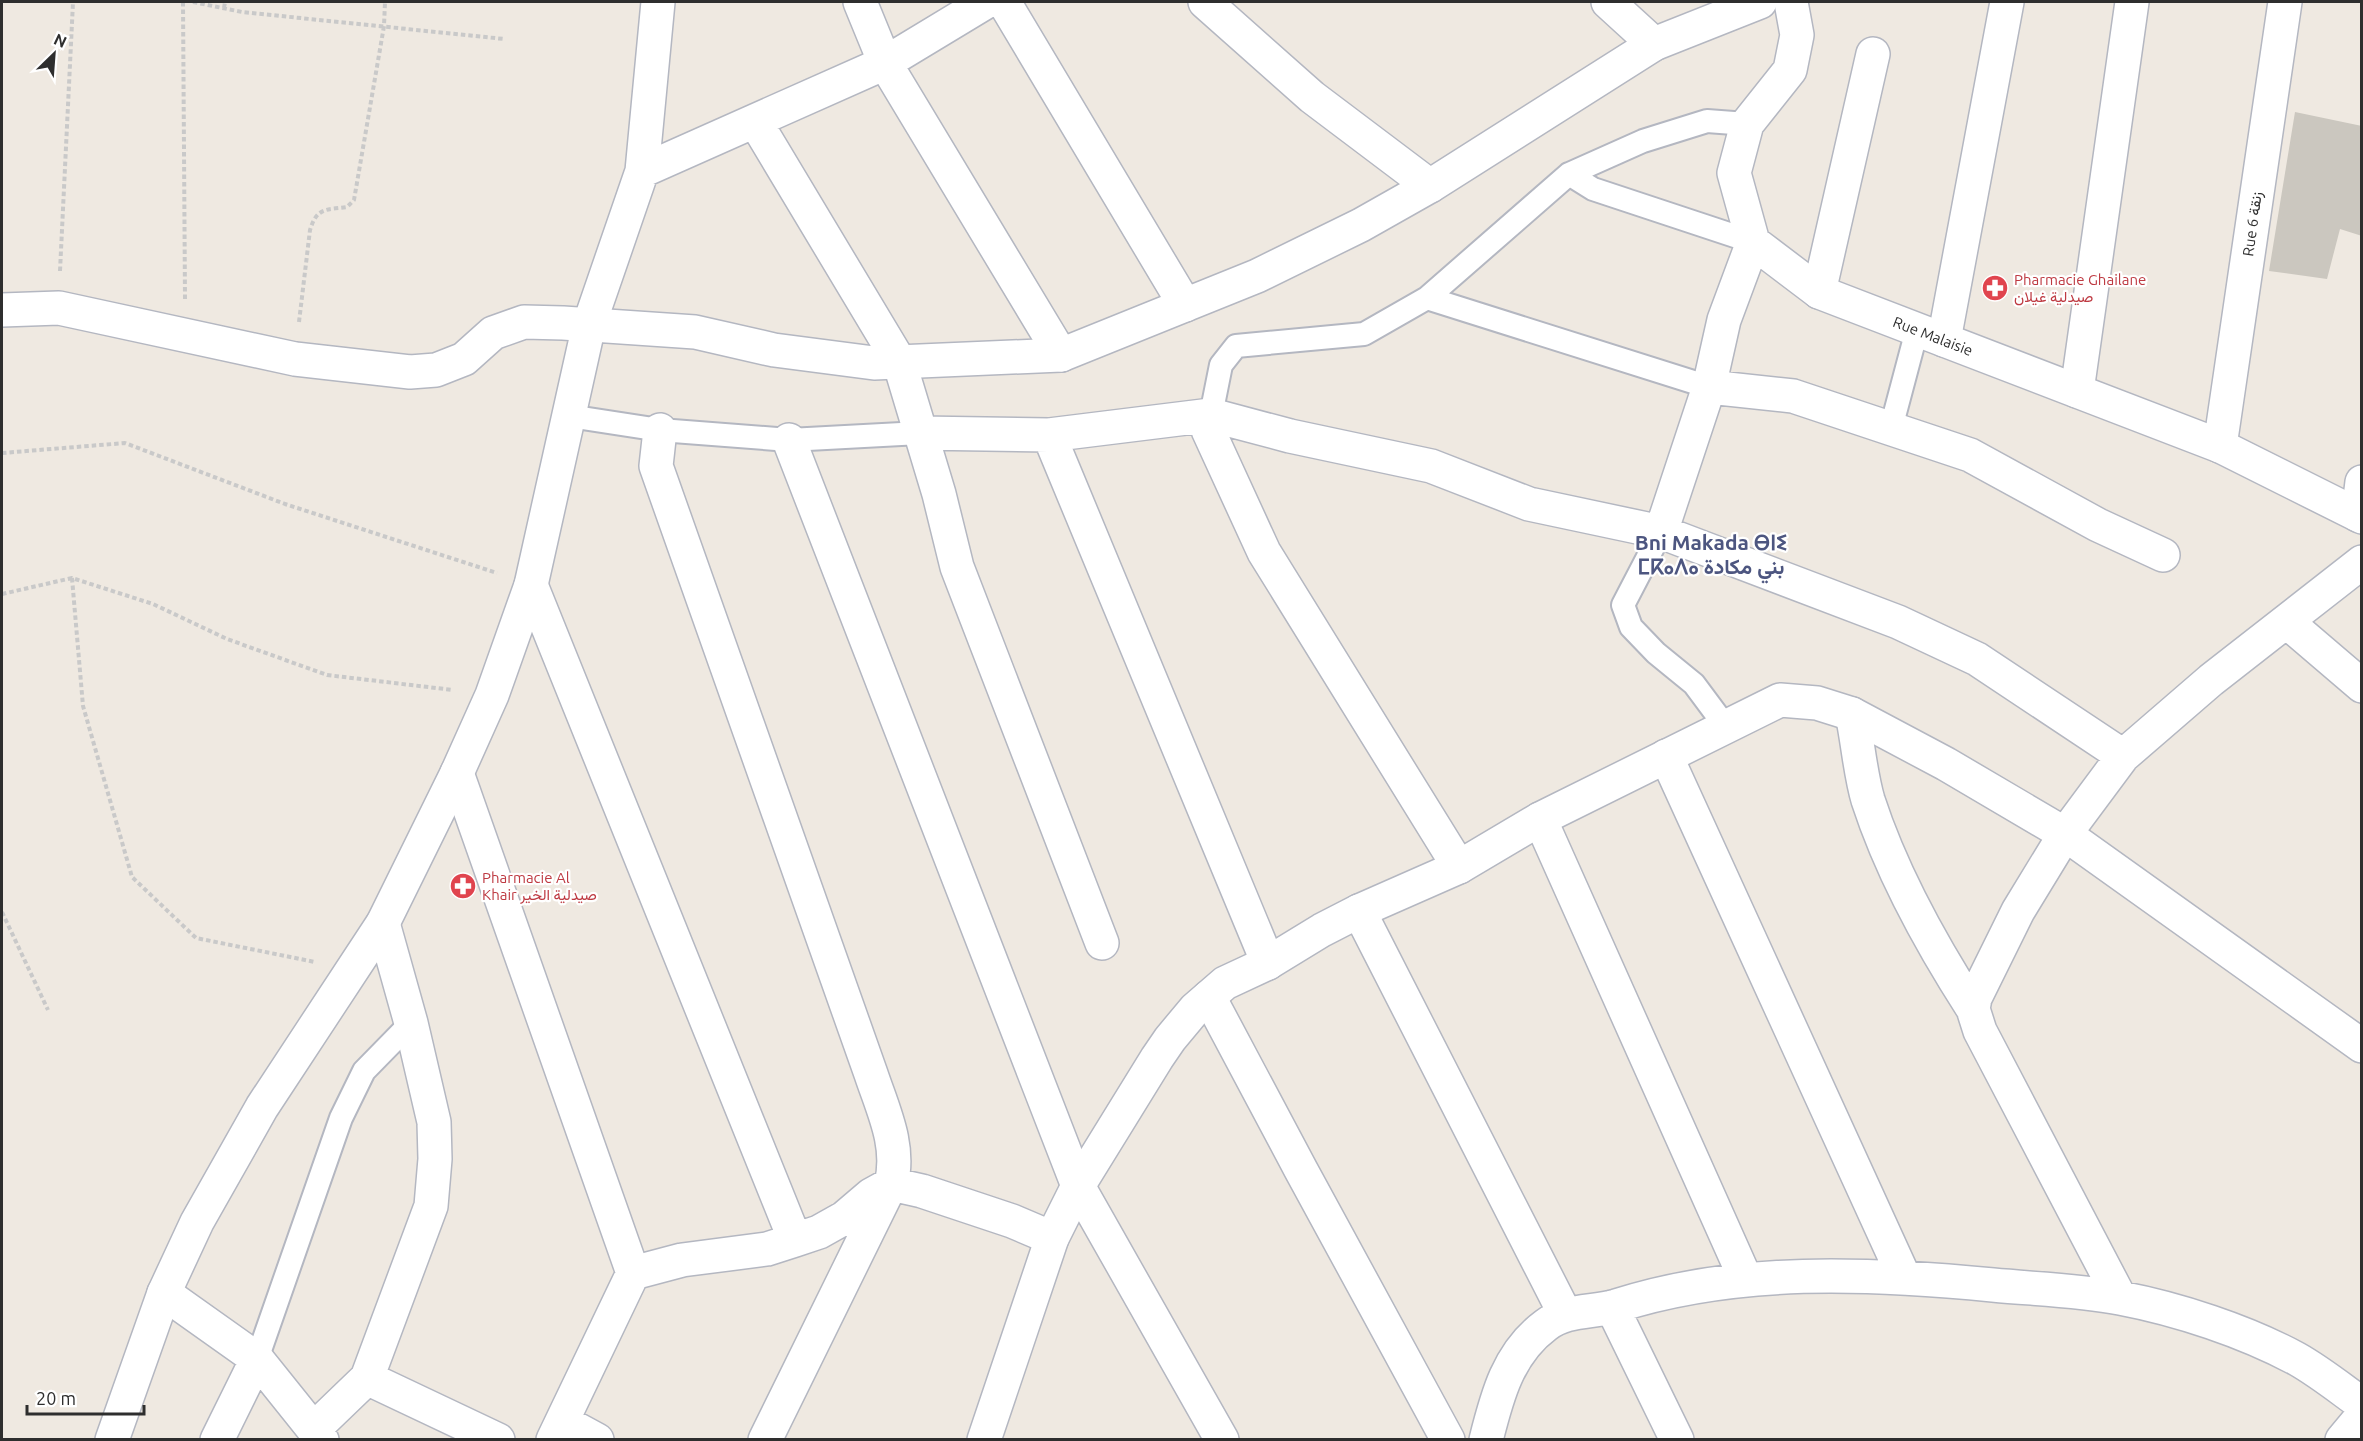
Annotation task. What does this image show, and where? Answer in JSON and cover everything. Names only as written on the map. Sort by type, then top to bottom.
[{"type":"street","points":[[112,1440],[164,1293],[197,1222],[262,1107],[383,923],[457,773],[492,694],[531,585],[589,325],[642,171],[658,2]]},
{"type":"street","points":[[860,2],[885,63],[1061,355]]},
{"type":"street","points":[[642,171],[885,63],[986,2]]},
{"type":"street","points":[[1004,2],[1185,305]]},
{"type":"street","points":[[1205,2],[1312,97],[1430,186]]},
{"type":"street","points":[[1608,2],[1654,44]]},
{"type":"street","points":[[2,310],[58,308],[294,359],[410,372],[436,370],[464,359],[493,333],[524,322],[695,332],[774,350],[874,363],[1061,355],[1257,276],[1361,225],[1430,186],[1654,44],[1726,8],[1760,2]]},
{"type":"street","points":[[1661,532],[1709,387],[1724,320],[1753,242],[1734,173],[1747,124],[1790,70],[1797,35],[1791,2]]},
{"type":"street","points":[[1930,335],[2007,2]]},
{"type":"street","points":[[2077,391],[2132,2]]},
{"type":"street","name":"Rue 6 زنقة","points":[[2220,446],[2285,2]]},
{"type":"street","points":[[1819,292],[1874,54]]},
{"type":"street","points":[[755,121],[899,361],[939,494],[957,567],[1102,943]]},
{"type":"street","name":"Rue Malaisie","points":[[1753,242],[1819,292],[2220,446],[2360,516]]},
{"type":"street","points":[[1709,387],[1793,396],[1970,455],[2097,525],[2163,555]]},
{"type":"street","points":[[920,433],[1049,435],[1211,415],[1290,436],[1431,466],[1529,504],[1661,532],[1898,622],[1977,659],[2123,756]]},
{"type":"street","points":[[1211,415],[1208,430],[1264,552],[1459,867]]},
{"type":"street","points":[[660,430],[656,466],[890,1130],[896,1158],[891,1184],[765,1440]]},
{"type":"street","points":[[1049,435],[1268,963]]},
{"type":"street","points":[[789,440],[1078,1186],[1222,1440]]},
{"type":"street","points":[[2360,516],[2361,482]]},
{"type":"street","points":[[1973,1009],[1978,988],[2013,921],[2065,834],[2123,756],[2211,680],[2361,562]]},
{"type":"street","points":[[531,585],[795,1240]]},
{"type":"street","points":[[2287,622],[2361,686]]},
{"type":"street","points":[[984,1440],[1052,1238],[1078,1186],[1170,1038],[1195,1009],[1226,983],[1268,963],[1322,930],[1359,911],[1459,867],[1540,819],[1780,700],[1818,703],[1852,714],[1946,764],[2065,834],[2361,1046]]},
{"type":"street","points":[[1852,714],[1868,799],[1899,879],[1940,959],[1973,1009],[1980,1031],[2120,1298]]},
{"type":"street","points":[[1666,756],[1904,1277]]},
{"type":"street","points":[[457,773],[633,1273],[557,1430],[597,1440]]},
{"type":"street","points":[[1540,819],[1746,1280]]},
{"type":"street","points":[[1359,911],[1565,1314]]},
{"type":"street","points":[[164,1293],[258,1359],[319,1434],[367,1378],[431,1206],[435,1159],[434,1122],[411,1023],[383,923]]},
{"type":"street","points":[[1209,997],[1448,1440]]},
{"type":"street","points":[[633,1273],[682,1260],[767,1249],[819,1232],[844,1218],[871,1195],[891,1184],[922,1191],[1012,1221],[1052,1238]]},
{"type":"street","points":[[1486,1440],[1508,1368],[1524,1344],[1547,1324],[1565,1314],[1612,1307],[1650,1295],[1746,1280],[1862,1275],[2120,1298],[2186,1316],[2248,1337],[2297,1359],[2361,1404]]},
{"type":"street","points":[[1612,1307],[1677,1440]]},
{"type":"street","points":[[217,1440],[258,1359]]},
{"type":"street","points":[[367,1378],[498,1440]]},
{"type":"street","points":[[2342,1440],[2361,1416]]},
{"type":"lane","points":[[1211,415],[1221,365],[1236,346],[1364,334],[1427,298],[1569,174],[1643,141],[1707,121],[1747,124]]},
{"type":"lane","points":[[1569,174],[1593,189],[1753,242]]},
{"type":"lane","points":[[1427,298],[1709,387]]},
{"type":"lane","points":[[1892,428],[1930,335]]},
{"type":"lane","points":[[569,416],[660,430],[789,440],[920,433]]},
{"type":"lane","points":[[1661,532],[1623,605],[1631,627],[1656,653],[1694,684],[1726,727]]},
{"type":"lane","points":[[258,1359],[341,1118],[364,1071],[411,1023]]},
{"type":"path","points":[[58,308],[73,2]]},
{"type":"path","points":[[183,2],[185,335]]},
{"type":"path","points":[[193,2],[224,8],[504,39]]},
{"type":"path","points":[[224,8],[225,2]]},
{"type":"path","points":[[294,359],[310,230],[314,218],[318,213],[347,207],[354,200],[384,26],[385,2]]},
{"type":"path","points":[[2,453],[125,443],[285,504],[531,585]]},
{"type":"path","points":[[72,578],[83,706],[132,877],[196,938],[351,970]]},
{"type":"path","points":[[2,594],[72,578],[153,604],[227,639],[327,675],[492,694]]},
{"type":"path","points":[[2,912],[48,1010]]},
{"type":"building","points":[[2295,112],[2362,126],[2362,236],[2340,229],[2327,279],[2269,271]]},
{"type":"place","name":"Pharmacie Ghailane صيدلية غيلان","points":[[1995,288]]},
{"type":"place","name":"Pharmacie Al Khair صيدلية الخير","points":[[463,886]]},
{"type":"district","name":"Bni Makada ⴱⵏⵉ ⵎⴽⴰⴷⴰ بني مكادة","points":[[1711,554]]}]
